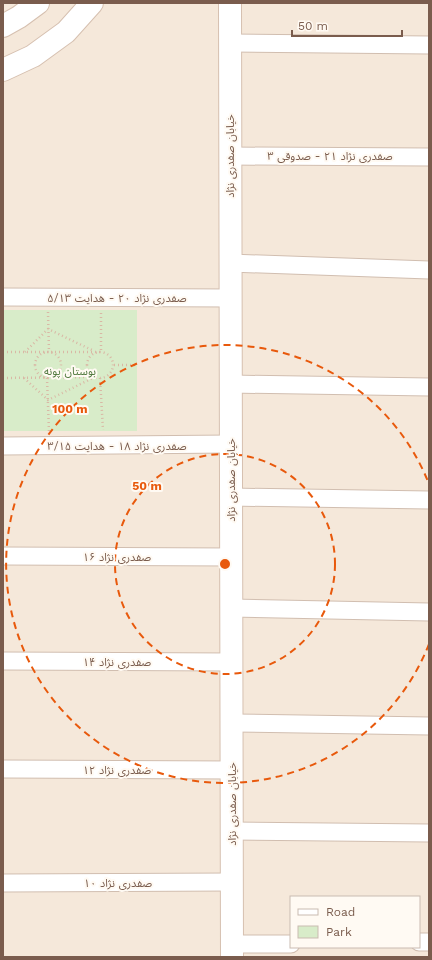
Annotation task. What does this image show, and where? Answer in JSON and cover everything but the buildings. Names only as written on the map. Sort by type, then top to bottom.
[{"type":"street","points":[[16,15],[38,3]]},
{"type":"street","points":[[3,70],[33,56],[66,32],[92,3]]},
{"type":"street","name":"خیابان صفدری نژاد","points":[[230,3],[232,951]]},
{"type":"street","points":[[230,43],[429,45]]},
{"type":"street","name":"صفدری نژاد ۲۱ - صدوقی ۳","points":[[230,156],[429,157]]},
{"type":"street","points":[[230,263],[429,270]]},
{"type":"street","name":"صفدری نژاد ۲۰ - هدایت ۵/۱۳","points":[[3,297],[231,298]]},
{"type":"street","points":[[231,384],[429,388]]},
{"type":"street","name":"صفدری نژاد ۱۸ - هدایت ۳/۱۵","points":[[3,446],[231,444]]},
{"type":"street","points":[[231,497],[429,500]]},
{"type":"street","name":"صفدری نژاد ۱۶","points":[[3,556],[231,558]]},
{"type":"street","points":[[231,608],[429,612]]},
{"type":"street","name":"صفدری نژاد ۱۴","points":[[3,661],[232,662]]},
{"type":"street","points":[[232,722],[429,726]]},
{"type":"street","name":"صفدری نژاد ۱۲","points":[[3,769],[232,770]]},
{"type":"street","points":[[232,831],[429,833]]},
{"type":"street","name":"صفدری نژاد ۱۰","points":[[3,883],[232,882]]},
{"type":"street","points":[[232,951],[290,944]]},
{"type":"path","points":[[47,298],[49,352]]},
{"type":"path","points":[[100,298],[101,352]]},
{"type":"path","points":[[48,329],[95,352]]},
{"type":"path","points":[[25,352],[48,329]]},
{"type":"path","points":[[3,352],[101,352],[110,356],[114,365],[110,375],[100,378],[3,378]]},
{"type":"path","points":[[49,352],[58,357],[61,367],[57,375],[47,378],[38,374],[35,368],[35,362],[40,354],[49,352]]},
{"type":"path","points":[[94,377],[90,374],[87,364],[91,355],[101,352]]},
{"type":"path","points":[[114,365],[137,365]]},
{"type":"path","points":[[48,400],[94,377]]},
{"type":"path","points":[[23,378],[48,400]]},
{"type":"path","points":[[47,378],[49,446]]},
{"type":"path","points":[[100,378],[104,446]]},
{"type":"shaded area","points":[[3,3],[429,3],[429,957],[3,957]]},
{"type":"green space","name":"بوستان پونه","points":[[3,310],[137,310],[137,431],[3,431]]}]
